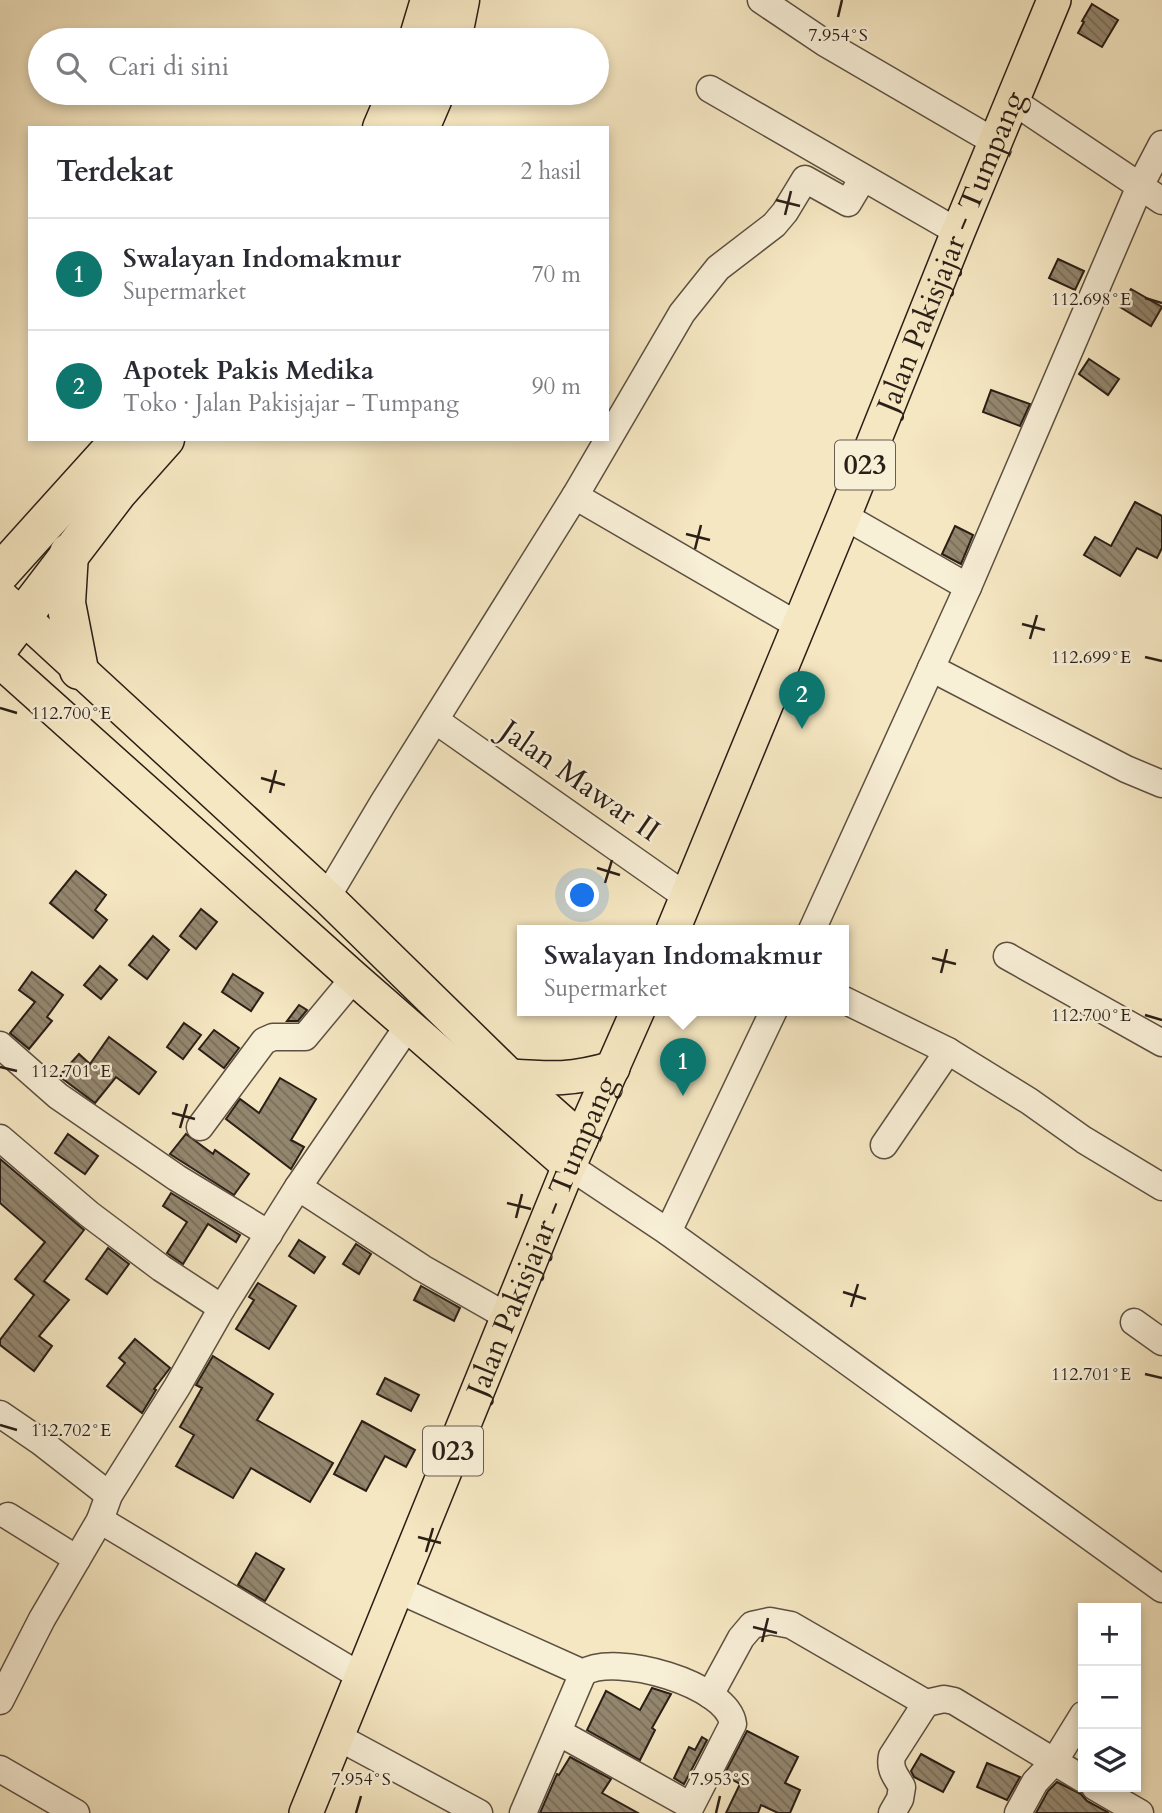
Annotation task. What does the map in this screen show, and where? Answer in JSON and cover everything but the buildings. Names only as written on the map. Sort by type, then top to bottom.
[{"type":"highway","points":[[422,28],[430,0]]},
{"type":"highway","points":[[454,28],[460,0]]},
{"type":"highway","points":[[383,126],[392,105]]},
{"type":"highway","points":[[420,126],[430,105]]},
{"type":"highway","points":[[0,573],[119,441]]},
{"type":"highway","points":[[7,620],[69,553],[117,492],[163,441]]},
{"type":"highway","points":[[0,533],[40,529]]},
{"type":"highway","points":[[69,553],[66,603],[79,670]]},
{"type":"main road","name":"Jalan Pakisjajar - Tumpang","points":[[675,925],[1054,0]]},
{"type":"main road","points":[[7,620],[79,670],[327,897],[510,1076],[575,1152]]},
{"type":"main road","points":[[0,661],[408,1026],[575,1152]]},
{"type":"main road","name":"Jalan Pakisjajar - Tumpang","points":[[306,1813],[575,1152],[635,1016]]},
{"type":"main road","points":[[510,1076],[562,1080],[613,1068]]},
{"type":"street","points":[[761,0],[825,43],[995,142]]},
{"type":"street","points":[[710,89],[958,232]]},
{"type":"street","points":[[1013,101],[1162,201]]},
{"type":"street","points":[[814,925],[968,587],[1140,186],[1162,144]]},
{"type":"street","points":[[609,438],[682,313],[718,268],[774,225],[785,212],[804,179],[848,203],[863,178]]},
{"type":"street","points":[[327,897],[607,441]]},
{"type":"street","points":[[575,496],[799,626]]},
{"type":"street","points":[[844,516],[968,587]]},
{"type":"street","points":[[931,668],[1126,769],[1162,784]]},
{"type":"street","name":"Jalan Mawar II","points":[[435,720],[687,897]]},
{"type":"street","points":[[1007,956],[1162,1043]]},
{"type":"street","points":[[200,1127],[264,1041],[274,1037],[305,1037],[354,978]]},
{"type":"street","points":[[849,1002],[948,1051],[1029,1101],[1084,1140],[1162,1187]]},
{"type":"street","points":[[668,1233],[771,1016]]},
{"type":"street","points":[[0,1701],[10,1659],[42,1619],[100,1520],[109,1495],[177,1387],[222,1308],[298,1187],[408,1026]]},
{"type":"street","points":[[0,1045],[58,1096],[177,1178],[269,1234]]},
{"type":"street","points":[[884,1145],[948,1051]]},
{"type":"street","points":[[0,1138],[89,1214],[161,1268],[222,1308]]},
{"type":"street","points":[[575,1152],[668,1233],[1162,1588]]},
{"type":"street","points":[[298,1187],[422,1268],[508,1317]]},
{"type":"street","points":[[1134,1322],[1162,1342]]},
{"type":"street","points":[[1,1418],[41,1441],[109,1495]]},
{"type":"street","points":[[8,1516],[77,1559]]},
{"type":"street","points":[[100,1520],[362,1677]]},
{"type":"street","points":[[396,1589],[583,1673],[600,1667],[629,1667],[678,1679],[710,1695],[729,1710],[733,1724],[691,1806],[558,1732]]},
{"type":"street","points":[[710,1695],[741,1638],[752,1625],[770,1621],[791,1625],[926,1703],[944,1699],[954,1702],[1078,1776]]},
{"type":"street","points":[[583,1673],[558,1732],[523,1813],[528,1800],[583,1673]]},
{"type":"street","points":[[892,1813],[900,1800],[902,1787],[892,1773],[892,1756],[926,1703]]},
{"type":"street","points":[[1018,1813],[1035,1782],[1054,1762],[1078,1723]]},
{"type":"street","points":[[338,1737],[480,1813]]},
{"type":"street","points":[[0,1769],[76,1813]]},
{"type":"street","points":[[1104,1792],[1140,1813]]},
{"type":"place","name":"Apotek Pakis Medika","points":[[802,729]]},
{"type":"place","name":"Swalayan Indomakmur","points":[[683,1096]]}]
